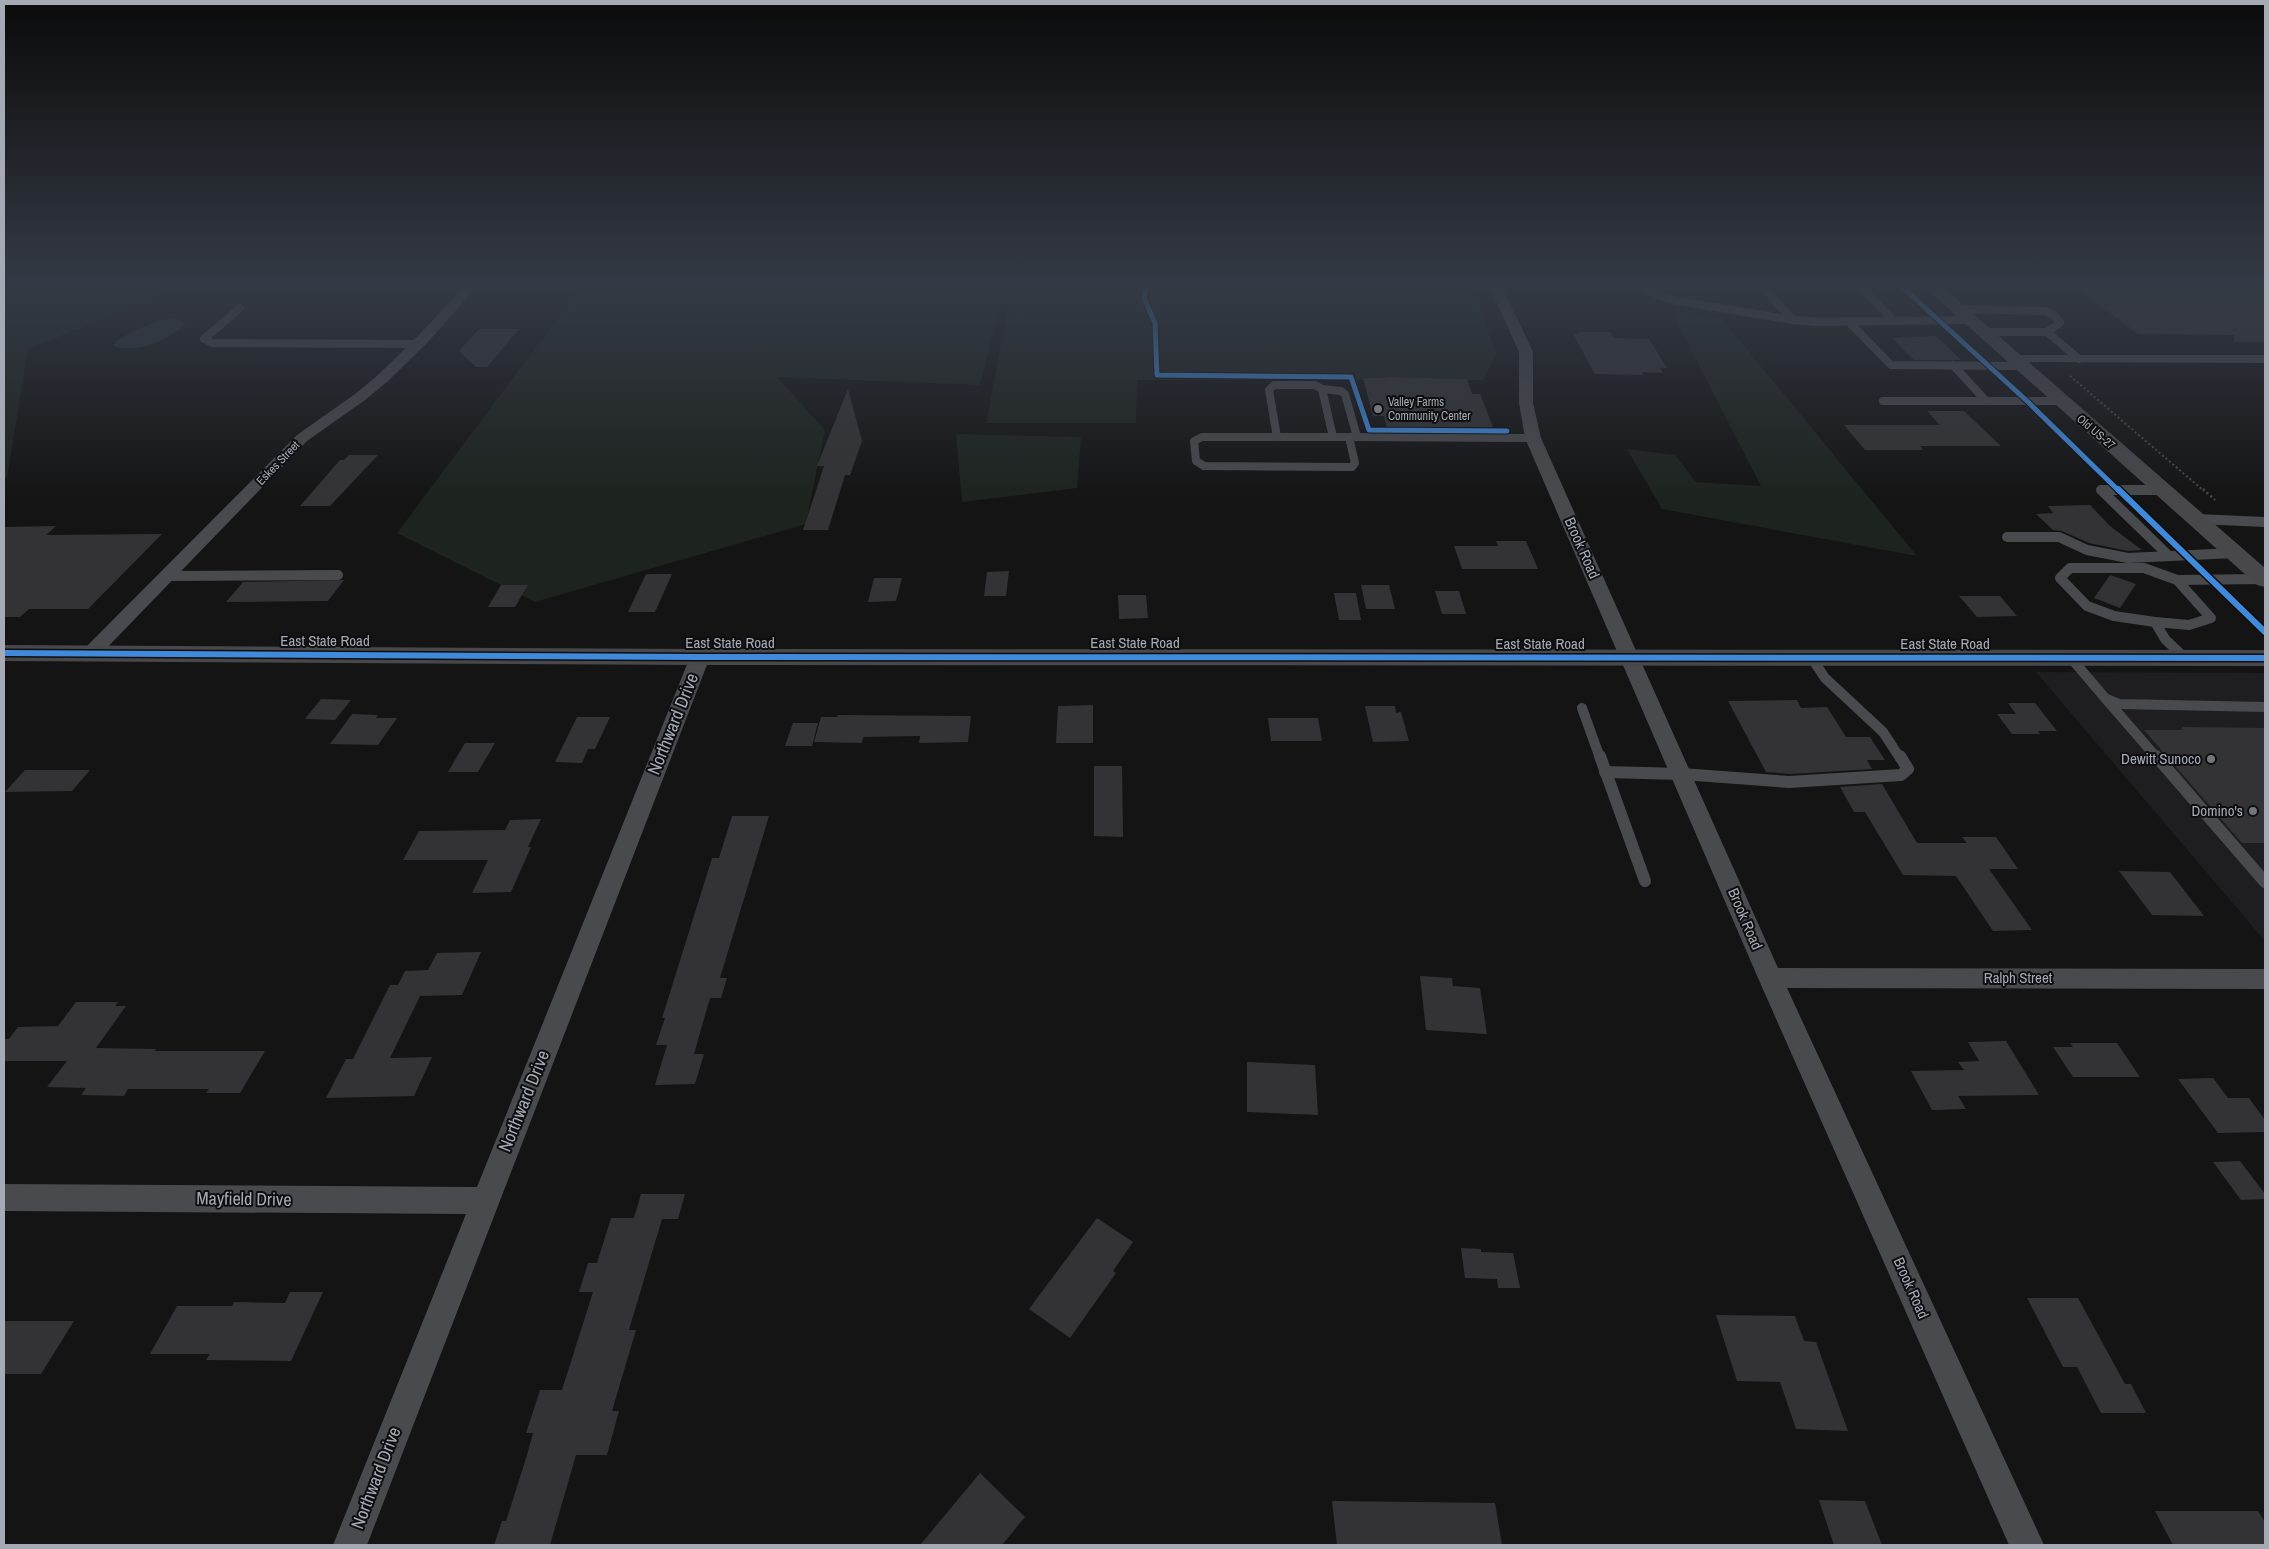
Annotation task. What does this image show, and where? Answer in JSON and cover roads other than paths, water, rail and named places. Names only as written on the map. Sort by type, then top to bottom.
[{"type":"street","name":"Eskes Street","points":[[91,654],[302,438],[326,419],[350,405],[406,355]]},
{"type":"street","name":"Brook Road","points":[[1526,355],[1526,403],[1534,438],[1770,978],[2027,1545]]},
{"type":"street","name":"Old US-27","points":[[2010,355],[2265,579]]},
{"type":"street","points":[[2018,362],[2052,359],[2265,359]]},
{"type":"street","name":"East State Road","points":[[4,653],[700,657],[2265,658]]},
{"type":"street","name":"Northward Drive","points":[[350,1545],[700,657]]},
{"type":"street","name":"Ralph Street","points":[[1770,978],[2265,979]]},
{"type":"street","name":"Mayfield Drive","points":[[4,1196],[484,1201]]},
{"type":"lane","points":[[1882,355],[1891,365],[2018,362]]},
{"type":"lane","points":[[2075,355],[2079,359]]},
{"type":"lane","points":[[1953,365],[1986,401]]},
{"type":"lane","points":[[1276,437],[1269,390],[1274,385],[1315,385],[1322,389],[1341,390],[1345,394],[1353,437],[1355,463],[1352,467],[1204,466],[1196,461],[1194,441],[1202,437],[1276,437],[1333,437],[1353,437],[1534,438]]},
{"type":"lane","points":[[1322,389],[1333,437]]},
{"type":"lane","points":[[1883,401],[2061,401]]},
{"type":"lane","points":[[2163,490],[2101,490],[2168,555]]},
{"type":"lane","points":[[2197,519],[2265,522]]},
{"type":"lane","points":[[2007,537],[2058,537],[2088,550],[2128,558],[2235,553]]},
{"type":"lane","points":[[2176,580],[2211,618],[2190,625],[2114,616],[2087,606],[2060,578],[2070,568],[2144,568],[2176,580],[2265,579]]},
{"type":"lane","points":[[167,576],[338,575]]},
{"type":"lane","points":[[2154,622],[2165,639],[2185,658]]},
{"type":"lane","points":[[1605,772],[1682,774],[1789,782],[1901,775],[1908,768],[1883,732],[1825,678],[1811,657]]},
{"type":"lane","points":[[2071,658],[2265,882]]},
{"type":"lane","points":[[2105,698],[2119,704],[2265,707]]},
{"type":"lane","points":[[1582,708],[1645,881]]},
{"type":"place","name":"Valley Farms Community Center","points":[[1378,409]]},
{"type":"place","name":"Dewitt Sunoco","points":[[2211,759]]},
{"type":"place","name":"Domino's","points":[[2253,811]]}]
